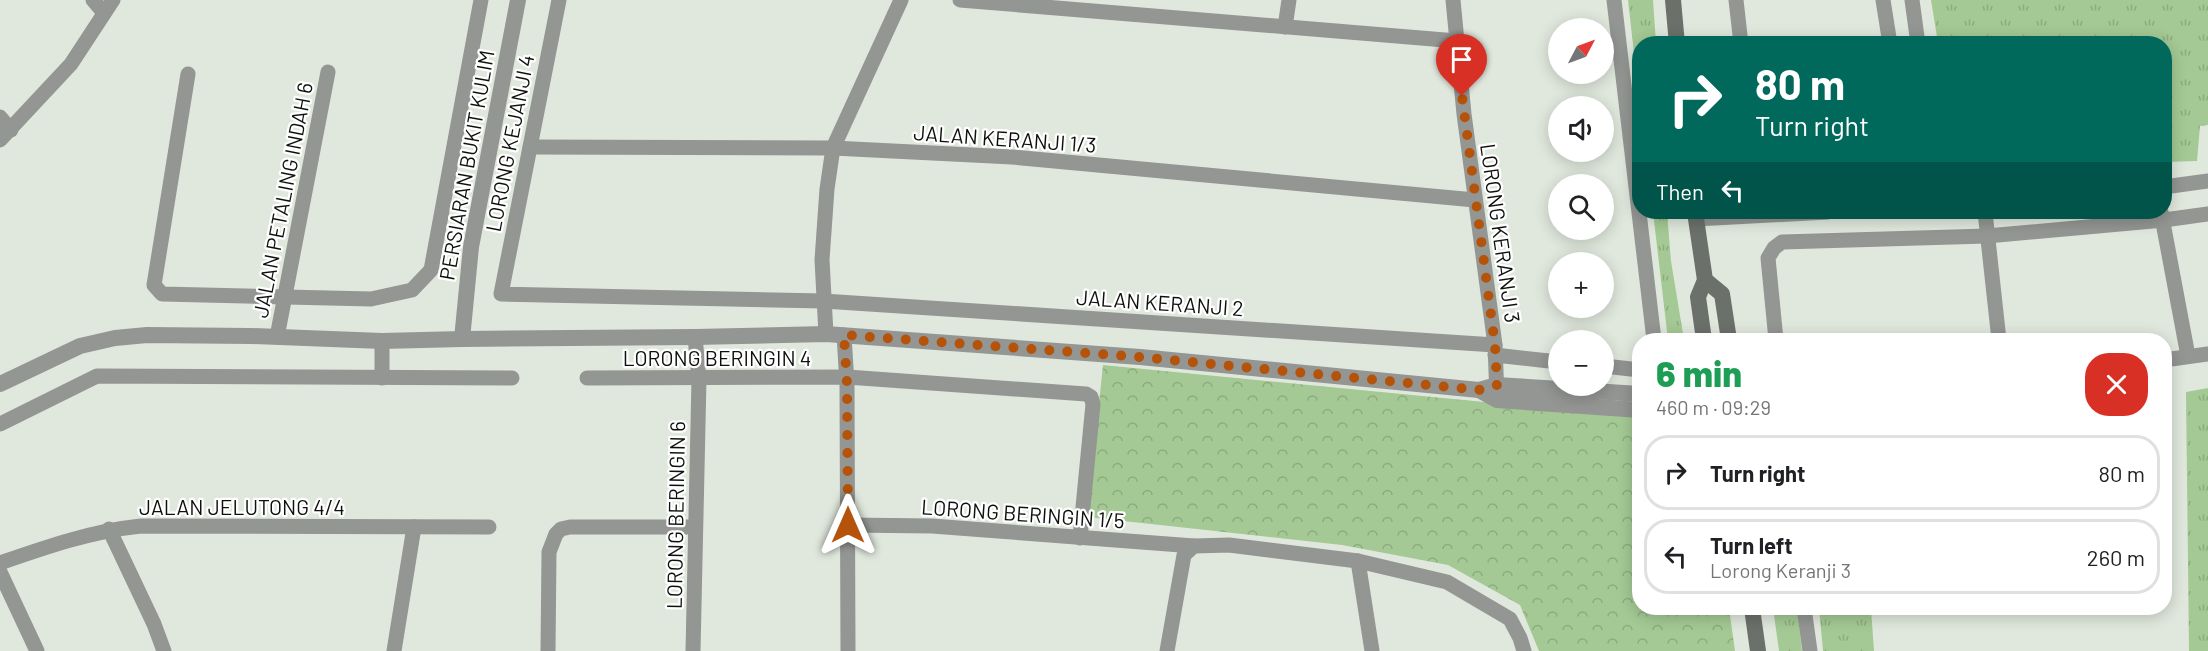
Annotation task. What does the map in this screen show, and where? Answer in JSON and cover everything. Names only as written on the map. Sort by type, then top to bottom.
[{"type":"main road","points":[[1673,0],[1676,36]]},
{"type":"main road","points":[[1696,219],[1705,280],[1698,297],[1703,333]]},
{"type":"main road","points":[[1705,280],[1722,294],[1728,333]]},
{"type":"main road","points":[[1753,615],[1758,651]]},
{"type":"street","points":[[5,135],[71,64],[109,7],[93,0]]},
{"type":"street","points":[[188,74],[154,285],[162,294],[371,299],[412,290],[430,270],[481,0]]},
{"type":"street","name":"PERSIARAN BUKIT KULIM","points":[[462,339],[471,247],[518,0]]},
{"type":"street","name":"LORONG KEJANJI 4","points":[[501,294],[559,0]]},
{"type":"street","points":[[826,334],[822,260],[827,189],[833,148],[901,0]]},
{"type":"street","points":[[960,0],[1457,42]]},
{"type":"street","points":[[1285,27],[1289,0]]},
{"type":"street","name":"LORONG KERANJI 3","points":[[1453,0],[1475,200],[1495,350],[1497,393]]},
{"type":"street","points":[[1614,0],[1632,153]]},
{"type":"street","points":[[1736,0],[1740,36]]},
{"type":"street","points":[[1883,0],[1889,36]]},
{"type":"street","points":[[1912,0],[1917,36]]},
{"type":"street","name":"JALAN PETALING INDAH 6","points":[[277,337],[328,72]]},
{"type":"street","points":[[0,117],[5,135]]},
{"type":"street","name":"JALAN KERANJI 1/3","points":[[530,147],[833,148],[1012,157],[1475,200]]},
{"type":"street","points":[[2172,186],[2208,181]]},
{"type":"street","points":[[2172,216],[2208,214]]},
{"type":"street","points":[[1640,219],[1653,333]]},
{"type":"street","points":[[1986,219],[1998,333]]},
{"type":"street","points":[[1775,333],[1768,258],[1774,248],[1782,242],[1987,236],[2136,219]]},
{"type":"street","points":[[2163,219],[2188,356]]},
{"type":"street","name":"JALAN KERANJI 2","points":[[501,294],[823,301],[1495,350],[1548,360]]},
{"type":"street","points":[[0,384],[80,346],[115,338],[157,335],[382,342],[826,334],[1140,357],[1479,390],[1632,409]]},
{"type":"street","points":[[844,335],[847,377],[848,651]]},
{"type":"street","name":"LORONG BERINGIN 6","points":[[693,651],[699,379],[695,337]]},
{"type":"street","points":[[382,342],[382,378]]},
{"type":"street","points":[[2172,359],[2208,354]]},
{"type":"street","points":[[1614,367],[1632,369]]},
{"type":"street","points":[[0,424],[97,376],[512,378]]},
{"type":"street","name":"LORONG BERINGIN 4","points":[[587,378],[847,377],[1086,394],[1091,397],[1093,404],[1080,538]]},
{"type":"street","points":[[1497,393],[1632,394]]},
{"type":"street","name":"JALAN JELUTONG 4/4","points":[[0,563],[33,551],[109,530],[191,525],[489,527]]},
{"type":"street","name":"LORONG BERINGIN 1/5","points":[[848,525],[932,526],[1194,546],[1229,545],[1358,561],[1447,582],[1510,619],[1522,645]]},
{"type":"street","points":[[394,651],[414,526]]},
{"type":"street","points":[[548,651],[549,552],[556,534],[561,529],[570,527],[695,527]]},
{"type":"street","points":[[109,530],[154,624],[164,651]]},
{"type":"street","points":[[1167,651],[1181,566],[1184,555],[1194,546]]},
{"type":"street","points":[[1358,561],[1372,651]]},
{"type":"street","points":[[0,572],[37,651]]},
{"type":"street","points":[[1805,615],[1810,651]]},
{"type":"green space","points":[[1628,0],[1653,0],[1656,36],[1632,36]]},
{"type":"green space","points":[[1931,0],[2208,0],[2208,125],[2200,126],[2197,161],[2172,162],[2172,36],[1937,36]]},
{"type":"green space","points":[[1654,219],[1668,219],[1671,261],[1683,333],[1667,333]]},
{"type":"green space","points":[[1103,365],[1632,416],[1632,615],[1730,615],[1735,651],[1539,651],[1520,605],[1448,565],[1342,545],[1087,517]]},
{"type":"green space","points":[[2208,388],[2208,651],[2189,651],[2186,392]]},
{"type":"green space","points":[[1774,615],[1798,615],[1802,651],[1779,651]]},
{"type":"green space","points":[[1820,615],[1871,615],[1874,651],[1823,651]]},
{"type":"route","points":[[848,525],[847,384],[844,335],[1140,357],[1479,390],[1497,385],[1495,345],[1462,96]]}]
